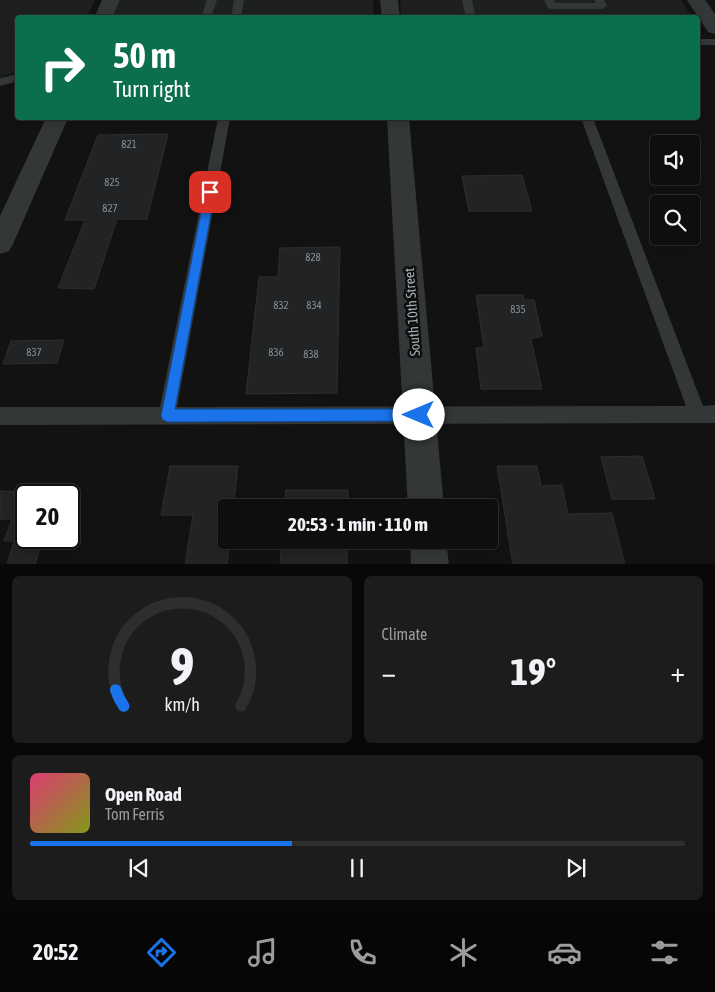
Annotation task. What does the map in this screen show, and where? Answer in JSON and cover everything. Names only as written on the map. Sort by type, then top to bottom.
[{"type":"street","points":[[104,15],[111,0]]},
{"type":"street","points":[[390,0],[391,15]]},
{"type":"street","points":[[696,0],[715,28]]},
{"type":"street","points":[[0,244],[56,120]]},
{"type":"street","name":"South 10th Street","points":[[398,120],[425,499]]},
{"type":"street","points":[[429,549],[430,564]]},
{"type":"lane","points":[[207,15],[212,0]]},
{"type":"lane","points":[[236,15],[239,0]]},
{"type":"lane","points":[[467,0],[470,15]]},
{"type":"lane","points":[[549,0],[551,6],[602,6],[599,0]]},
{"type":"lane","points":[[700,42],[715,42]]},
{"type":"lane","points":[[0,82],[15,78]]},
{"type":"lane","points":[[168,416],[224,120]]},
{"type":"lane","points":[[0,416],[707,414],[588,120]]},
{"type":"shaded area","points":[[0,0],[95,0],[88,15],[15,15],[15,73],[0,77]]},
{"type":"shaded area","points":[[119,0],[373,0],[374,15],[113,15]]},
{"type":"shaded area","points":[[400,0],[681,0],[691,15],[401,15]]},
{"type":"building","points":[[168,134],[147,219],[117,219],[94,289],[58,288],[85,220],[65,220],[98,135]]},
{"type":"building","points":[[522,175],[532,211],[469,211],[462,176]]},
{"type":"building","points":[[340,247],[337,393],[246,394],[259,277],[278,277],[280,248]]},
{"type":"building","points":[[476,295],[523,295],[524,300],[534,300],[542,336],[531,339],[542,389],[481,389],[476,348],[484,348]]},
{"type":"building","points":[[64,340],[57,363],[3,364],[11,341]]},
{"type":"building","points":[[642,456],[655,499],[612,499],[601,457]]},
{"type":"building","points":[[170,466],[238,466],[234,499],[218,499],[218,549],[229,549],[227,564],[185,564],[193,515],[161,515]]},
{"type":"building","points":[[497,466],[537,466],[541,486],[562,485],[568,514],[612,513],[625,564],[513,564]]},
{"type":"building","points":[[286,490],[348,490],[348,499],[285,499]]},
{"type":"building","points":[[0,491],[15,491],[15,549],[40,549],[35,564],[7,564],[14,541],[4,541],[12,519],[0,519]]},
{"type":"building","points":[[281,549],[347,549],[347,564],[280,564]]},
{"type":"route","points":[[210,192],[168,416],[419,415]]}]
